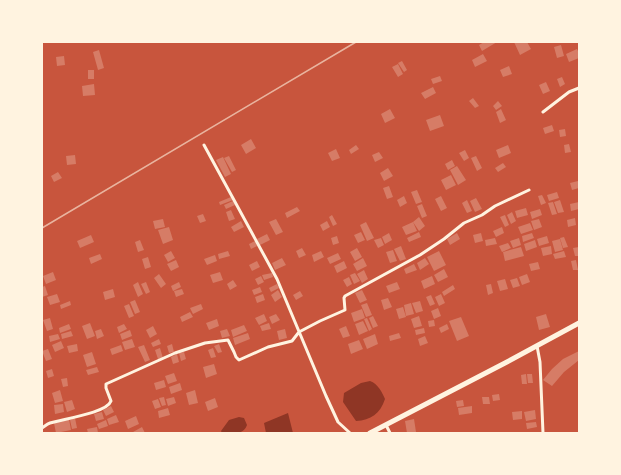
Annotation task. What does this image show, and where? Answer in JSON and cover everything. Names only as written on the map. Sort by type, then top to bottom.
[{"type":"highway","points":[[370,433],[579,323]]},
{"type":"street","points":[[543,112],[569,92],[579,88]]},
{"type":"street","points":[[204,145],[277,279],[338,422],[350,433]]},
{"type":"street","points":[[42,428],[50,423],[89,413],[108,406],[111,402],[106,384],[175,353],[205,342],[228,340],[239,360],[268,347],[292,341],[299,332],[320,320],[344,312],[346,309],[344,301],[345,296],[420,255],[464,223],[529,190]]},
{"type":"street","points":[[537,346],[540,362],[543,433]]},
{"type":"street","points":[[386,425],[390,433]]},
{"type":"shaded area","points":[[370,381],[377,386],[385,399],[378,412],[370,418],[356,421],[343,402],[344,393],[361,383]]},
{"type":"shaded area","points":[[288,413],[293,433],[266,433],[264,423]]},
{"type":"shaded area","points":[[239,417],[244,418],[247,425],[243,431],[237,433],[222,433],[221,431],[229,420]]},
{"type":"building","points":[[484,42],[497,42],[482,51],[479,45]]},
{"type":"building","points":[[514,42],[527,42],[531,49],[520,55]]},
{"type":"building","points":[[561,45],[564,56],[557,58],[554,47]]},
{"type":"building","points":[[577,49],[579,58],[569,62],[566,54]]},
{"type":"building","points":[[99,50],[104,68],[98,70],[93,52]]},
{"type":"building","points":[[483,54],[487,61],[475,67],[472,60]]},
{"type":"building","points":[[64,56],[65,65],[57,66],[56,57]]},
{"type":"building","points":[[402,61],[407,70],[404,72],[398,63]]},
{"type":"building","points":[[398,64],[403,74],[398,77],[392,67]]},
{"type":"building","points":[[509,66],[512,74],[503,77],[500,70]]},
{"type":"building","points":[[88,70],[94,70],[94,79],[88,79]]},
{"type":"building","points":[[440,76],[442,81],[433,84],[431,79]]},
{"type":"building","points":[[562,77],[565,84],[560,87],[557,79]]},
{"type":"building","points":[[546,82],[550,91],[543,94],[539,85]]},
{"type":"building","points":[[94,84],[95,95],[83,96],[82,86]]},
{"type":"building","points":[[433,87],[436,93],[425,99],[421,93]]},
{"type":"building","points":[[473,98],[479,106],[475,108],[469,101]]},
{"type":"building","points":[[498,101],[502,106],[496,110],[493,106]]},
{"type":"building","points":[[390,109],[395,118],[385,123],[381,114]]},
{"type":"building","points":[[501,109],[506,120],[500,123],[496,112]]},
{"type":"building","points":[[440,115],[444,126],[430,131],[426,120]]},
{"type":"building","points":[[552,125],[554,131],[545,134],[543,128]]},
{"type":"building","points":[[565,129],[566,136],[560,137],[559,130]]},
{"type":"building","points":[[251,139],[256,148],[246,154],[241,145]]},
{"type":"building","points":[[569,144],[571,152],[565,153],[564,145]]},
{"type":"building","points":[[356,145],[359,149],[351,154],[349,150]]},
{"type":"building","points":[[508,145],[511,153],[499,158],[496,150]]},
{"type":"building","points":[[336,149],[340,158],[332,161],[328,153]]},
{"type":"building","points":[[465,150],[469,158],[464,161],[459,153]]},
{"type":"building","points":[[379,152],[383,158],[375,162],[372,155]]},
{"type":"building","points":[[75,155],[76,164],[67,165],[66,156]]},
{"type":"building","points":[[229,156],[236,170],[232,172],[224,158]]},
{"type":"building","points":[[476,156],[482,168],[477,171],[471,158]]},
{"type":"building","points":[[223,157],[231,174],[225,177],[216,160]]},
{"type":"building","points":[[452,160],[455,166],[448,170],[445,164]]},
{"type":"building","points":[[503,163],[506,167],[498,172],[495,168]]},
{"type":"building","points":[[457,166],[466,180],[458,185],[450,170]]},
{"type":"building","points":[[388,168],[393,176],[384,181],[380,173]]},
{"type":"building","points":[[58,172],[62,178],[54,182],[51,176]]},
{"type":"building","points":[[451,175],[456,185],[446,190],[441,180]]},
{"type":"building","points":[[578,181],[579,188],[572,190],[570,183]]},
{"type":"building","points":[[389,186],[393,197],[387,199],[383,188]]},
{"type":"building","points":[[417,190],[422,202],[416,204],[411,192]]},
{"type":"building","points":[[557,192],[559,198],[549,201],[547,195]]},
{"type":"building","points":[[542,195],[546,203],[541,205],[538,196]]},
{"type":"building","points":[[404,196],[407,203],[400,207],[397,200]]},
{"type":"building","points":[[441,196],[447,208],[441,211],[435,199]]},
{"type":"building","points":[[231,197],[233,200],[220,205],[219,202]]},
{"type":"building","points":[[476,198],[482,209],[475,212],[470,201]]},
{"type":"building","points":[[467,200],[472,211],[467,213],[462,203]]},
{"type":"building","points":[[560,200],[564,212],[558,213],[554,202]]},
{"type":"building","points":[[233,201],[235,205],[226,209],[224,205]]},
{"type":"building","points":[[553,202],[557,214],[552,215],[548,203]]},
{"type":"building","points":[[579,202],[579,209],[571,211],[570,204]]},
{"type":"building","points":[[422,204],[427,216],[422,218],[417,206]]},
{"type":"building","points":[[297,207],[300,211],[287,218],[285,213]]},
{"type":"building","points":[[526,208],[528,215],[517,218],[515,211]]},
{"type":"building","points":[[540,209],[542,215],[532,219],[530,212]]},
{"type":"building","points":[[231,210],[235,219],[229,221],[226,212]]},
{"type":"building","points":[[512,212],[516,221],[511,224],[507,215]]},
{"type":"building","points":[[203,214],[206,221],[200,223],[197,216]]},
{"type":"building","points":[[332,215],[337,224],[333,226],[329,217]]},
{"type":"building","points":[[505,215],[509,225],[505,227],[500,217]]},
{"type":"building","points":[[419,217],[425,226],[419,231],[413,222]]},
{"type":"building","points":[[575,218],[576,225],[568,227],[567,220]]},
{"type":"building","points":[[163,219],[165,227],[155,229],[153,221]]},
{"type":"building","points":[[276,219],[283,232],[276,235],[269,222]]},
{"type":"building","points":[[539,219],[542,227],[534,230],[531,221]]},
{"type":"building","points":[[241,221],[244,227],[234,232],[231,227]]},
{"type":"building","points":[[327,221],[330,227],[323,231],[320,225]]},
{"type":"building","points":[[366,222],[374,238],[367,241],[360,225]]},
{"type":"building","points":[[413,222],[417,231],[406,235],[402,227]]},
{"type":"building","points":[[530,223],[533,230],[521,234],[518,227]]},
{"type":"building","points":[[169,227],[173,240],[163,244],[158,230]]},
{"type":"building","points":[[502,227],[504,233],[496,237],[493,231]]},
{"type":"building","points":[[361,232],[365,240],[358,243],[354,235]]},
{"type":"building","points":[[419,232],[421,237],[409,242],[407,238]]},
{"type":"building","points":[[389,233],[392,240],[385,244],[382,237]]},
{"type":"building","points":[[457,233],[460,239],[450,245],[447,239]]},
{"type":"building","points":[[481,233],[483,241],[475,243],[473,235]]},
{"type":"building","points":[[532,233],[534,238],[523,242],[522,236]]},
{"type":"building","points":[[267,234],[270,240],[260,245],[257,239]]},
{"type":"building","points":[[91,235],[94,242],[80,248],[77,241]]},
{"type":"building","points":[[337,236],[339,243],[333,245],[331,238]]},
{"type":"building","points":[[547,236],[549,243],[539,246],[537,239]]},
{"type":"building","points":[[564,237],[568,247],[563,248],[560,238]]},
{"type":"building","points":[[381,238],[384,245],[378,248],[374,240]]},
{"type":"building","points":[[495,238],[497,244],[486,246],[485,240]]},
{"type":"building","points":[[519,238],[521,245],[513,248],[510,241]]},
{"type":"building","points":[[560,239],[563,250],[555,252],[552,241]]},
{"type":"building","points":[[140,240],[144,250],[138,252],[135,242]]},
{"type":"building","points":[[535,240],[537,247],[526,251],[524,244]]},
{"type":"building","points":[[255,241],[257,246],[251,249],[249,244]]},
{"type":"building","points":[[508,243],[511,248],[502,252],[499,246]]},
{"type":"building","points":[[401,246],[406,259],[400,261],[394,249]]},
{"type":"building","points":[[551,246],[552,254],[543,256],[541,248]]},
{"type":"building","points":[[521,247],[524,256],[505,261],[503,252]]},
{"type":"building","points":[[579,247],[579,256],[575,256],[573,248]]},
{"type":"building","points":[[302,248],[306,255],[299,258],[296,251]]},
{"type":"building","points":[[357,248],[362,257],[355,261],[350,252]]},
{"type":"building","points":[[393,250],[397,261],[390,263],[386,252]]},
{"type":"building","points":[[171,251],[175,258],[168,262],[164,255]]},
{"type":"building","points":[[228,251],[230,256],[219,259],[218,254]]},
{"type":"building","points":[[321,251],[324,257],[314,262],[312,255]]},
{"type":"building","points":[[439,251],[446,265],[434,271],[427,257]]},
{"type":"building","points":[[564,251],[566,257],[555,259],[553,254]]},
{"type":"building","points":[[338,253],[341,259],[330,264],[327,258]]},
{"type":"building","points":[[100,254],[102,259],[91,264],[89,258]]},
{"type":"building","points":[[215,255],[217,261],[207,265],[204,259]]},
{"type":"building","points":[[148,257],[151,267],[145,269],[142,259]]},
{"type":"building","points":[[282,258],[286,265],[275,270],[272,263]]},
{"type":"building","points":[[363,258],[367,266],[357,271],[353,264]]},
{"type":"building","points":[[425,258],[429,264],[420,270],[417,263]]},
{"type":"building","points":[[176,260],[179,267],[171,271],[167,264]]},
{"type":"building","points":[[576,260],[578,270],[573,270],[571,261]]},
{"type":"building","points":[[257,261],[260,267],[252,271],[249,265]]},
{"type":"building","points":[[344,261],[347,268],[337,273],[334,266]]},
{"type":"building","points":[[538,262],[540,269],[531,271],[529,264]]},
{"type":"building","points":[[414,264],[417,270],[406,274],[404,269]]},
{"type":"building","points":[[444,269],[448,277],[438,282],[434,275]]},
{"type":"building","points":[[364,270],[368,279],[362,283],[357,274]]},
{"type":"building","points":[[53,272],[56,280],[46,284],[43,276]]},
{"type":"building","points":[[220,272],[223,280],[213,283],[210,275]]},
{"type":"building","points":[[272,273],[273,277],[264,280],[262,275]]},
{"type":"building","points":[[355,273],[360,281],[354,284],[350,275]]},
{"type":"building","points":[[159,274],[166,284],[161,288],[154,278]]},
{"type":"building","points":[[527,274],[530,282],[522,285],[519,277]]},
{"type":"building","points":[[261,276],[264,282],[258,285],[255,279]]},
{"type":"building","points":[[432,276],[435,284],[424,289],[421,281]]},
{"type":"building","points":[[349,277],[352,284],[347,287],[343,280]]},
{"type":"building","points":[[517,278],[520,286],[513,288],[510,280]]},
{"type":"building","points":[[505,279],[508,289],[500,291],[497,281]]},
{"type":"building","points":[[233,280],[237,286],[230,290],[227,284]]},
{"type":"building","points":[[138,282],[143,294],[138,297],[133,285]]},
{"type":"building","points":[[146,282],[150,292],[146,294],[141,284]]},
{"type":"building","points":[[179,282],[181,287],[173,291],[171,286]]},
{"type":"building","points":[[397,282],[400,289],[389,293],[386,286]]},
{"type":"building","points":[[277,284],[279,288],[271,292],[269,288]]},
{"type":"building","points":[[491,284],[493,293],[488,295],[486,285]]},
{"type":"building","points":[[453,285],[455,289],[444,296],[442,292]]},
{"type":"building","points":[[45,286],[48,295],[42,297],[42,287]]},
{"type":"building","points":[[260,287],[262,292],[254,295],[252,290]]},
{"type":"building","points":[[113,289],[115,297],[105,300],[103,292]]},
{"type":"building","points":[[182,289],[184,294],[176,297],[174,291]]},
{"type":"building","points":[[278,290],[282,297],[275,302],[271,295]]},
{"type":"building","points":[[362,290],[367,300],[360,303],[355,293]]},
{"type":"building","points":[[300,291],[303,296],[296,300],[293,295]]},
{"type":"building","points":[[57,294],[60,302],[50,305],[47,297]]},
{"type":"building","points":[[263,294],[265,300],[257,303],[255,297]]},
{"type":"building","points":[[441,294],[445,303],[439,306],[435,297]]},
{"type":"building","points":[[431,295],[435,304],[430,306],[426,297]]},
{"type":"building","points":[[388,298],[392,307],[384,310],[381,300]]},
{"type":"building","points":[[135,300],[140,312],[135,314],[130,302]]},
{"type":"building","points":[[70,301],[71,305],[61,309],[60,305]]},
{"type":"building","points":[[420,301],[423,311],[416,313],[412,303]]},
{"type":"building","points":[[367,303],[372,315],[366,317],[361,305]]},
{"type":"building","points":[[411,303],[414,314],[406,316],[404,305]]},
{"type":"building","points":[[129,304],[134,316],[129,318],[124,306]]},
{"type":"building","points":[[201,304],[203,309],[193,314],[190,308]]},
{"type":"building","points":[[403,307],[406,317],[399,319],[396,309]]},
{"type":"building","points":[[438,308],[441,316],[434,319],[431,311]]},
{"type":"building","points":[[362,309],[365,318],[354,322],[351,313]]},
{"type":"building","points":[[190,312],[193,317],[182,322],[180,317]]},
{"type":"building","points":[[264,314],[267,321],[259,325],[255,318]]},
{"type":"building","points":[[276,314],[280,320],[272,324],[269,317]]},
{"type":"building","points":[[546,314],[550,327],[539,330],[536,317]]},
{"type":"building","points":[[373,316],[378,326],[373,328],[369,318]]},
{"type":"building","points":[[419,316],[422,326],[414,328],[411,319]]},
{"type":"building","points":[[461,317],[469,336],[457,341],[449,321]]},
{"type":"building","points":[[50,318],[53,329],[47,331],[43,320]]},
{"type":"building","points":[[367,318],[372,329],[369,331],[364,319]]},
{"type":"building","points":[[217,319],[219,326],[209,330],[206,323]]},
{"type":"building","points":[[434,320],[435,326],[429,327],[428,321]]},
{"type":"building","points":[[363,321],[368,331],[359,335],[355,324]]},
{"type":"building","points":[[90,323],[95,336],[87,339],[82,326]]},
{"type":"building","points":[[269,323],[271,329],[262,331],[260,326]]},
{"type":"building","points":[[69,324],[71,329],[60,333],[59,328]]},
{"type":"building","points":[[124,324],[127,329],[119,333],[117,327]]},
{"type":"building","points":[[447,324],[449,329],[441,333],[439,328]]},
{"type":"building","points":[[244,325],[247,331],[233,337],[231,330]]},
{"type":"building","points":[[153,326],[157,334],[150,338],[146,330]]},
{"type":"building","points":[[346,326],[350,336],[343,338],[339,329]]},
{"type":"building","points":[[424,328],[425,333],[416,335],[415,330]]},
{"type":"building","points":[[101,329],[104,336],[97,339],[95,331]]},
{"type":"building","points":[[227,329],[230,336],[222,338],[220,331]]},
{"type":"building","points":[[285,329],[287,338],[279,340],[277,331]]},
{"type":"building","points":[[130,330],[132,336],[122,340],[120,334]]},
{"type":"building","points":[[71,331],[73,336],[62,339],[61,334]]},
{"type":"building","points":[[248,333],[250,339],[235,345],[233,338]]},
{"type":"building","points":[[399,333],[401,338],[390,341],[389,336]]},
{"type":"building","points":[[58,334],[60,339],[50,342],[49,336]]},
{"type":"building","points":[[375,334],[378,344],[367,349],[363,339]]},
{"type":"building","points":[[425,336],[428,343],[420,346],[418,339]]},
{"type":"building","points":[[132,339],[135,347],[125,350],[122,342]]},
{"type":"building","points":[[159,339],[161,344],[153,347],[151,343]]},
{"type":"building","points":[[359,340],[363,349],[351,354],[348,344]]},
{"type":"building","points":[[61,341],[64,348],[55,352],[52,345]]},
{"type":"building","points":[[77,344],[78,351],[69,353],[67,346]]},
{"type":"building","points":[[172,344],[174,352],[169,353],[167,346]]},
{"type":"building","points":[[219,344],[222,352],[218,353],[214,346]]},
{"type":"building","points":[[121,345],[123,351],[112,355],[110,349]]},
{"type":"building","points":[[144,345],[150,360],[145,362],[138,347]]},
{"type":"building","points":[[160,348],[163,358],[158,359],[155,350]]},
{"type":"building","points":[[213,348],[216,357],[211,358],[208,350]]},
{"type":"building","points":[[48,349],[52,359],[46,361],[42,351]]},
{"type":"building","points":[[579,351],[579,360],[564,372],[552,386],[543,380],[563,359]]},
{"type":"building","points":[[92,352],[96,364],[87,367],[83,355]]},
{"type":"building","points":[[184,352],[186,359],[181,361],[179,353]]},
{"type":"building","points":[[177,354],[179,362],[173,364],[171,357]]},
{"type":"building","points":[[214,364],[217,374],[206,378],[203,367]]},
{"type":"building","points":[[97,367],[99,372],[88,375],[86,370]]},
{"type":"building","points":[[52,369],[54,376],[48,378],[46,371]]},
{"type":"building","points":[[174,373],[177,381],[168,384],[165,376]]},
{"type":"building","points":[[526,374],[527,384],[522,384],[521,375]]},
{"type":"building","points":[[527,374],[532,374],[533,383],[528,383]]},
{"type":"building","points":[[67,378],[68,386],[63,387],[61,379]]},
{"type":"building","points":[[164,380],[166,387],[156,390],[154,383]]},
{"type":"building","points":[[180,383],[182,390],[171,394],[169,387]]},
{"type":"building","points":[[60,390],[63,401],[55,403],[52,393]]},
{"type":"building","points":[[195,390],[198,403],[189,405],[186,393]]},
{"type":"building","points":[[499,394],[500,400],[493,401],[492,395]]},
{"type":"building","points":[[164,397],[166,405],[162,406],[159,398]]},
{"type":"building","points":[[174,397],[176,403],[168,406],[166,399]]},
{"type":"building","points":[[482,397],[489,397],[490,404],[483,404]]},
{"type":"building","points":[[215,398],[218,407],[208,411],[205,402]]},
{"type":"building","points":[[158,399],[161,407],[155,409],[152,401]]},
{"type":"building","points":[[72,400],[75,409],[67,412],[64,402]]},
{"type":"building","points":[[463,400],[464,406],[457,407],[456,401]]},
{"type":"building","points":[[63,404],[64,412],[55,414],[54,405]]},
{"type":"building","points":[[111,406],[114,412],[106,416],[103,410]]},
{"type":"building","points":[[472,406],[472,413],[459,415],[458,408]]},
{"type":"building","points":[[168,408],[170,415],[159,418],[158,411]]},
{"type":"building","points":[[535,410],[536,419],[526,421],[524,412]]},
{"type":"building","points":[[522,411],[522,419],[513,420],[512,412]]},
{"type":"building","points":[[102,412],[104,419],[96,421],[94,414]]},
{"type":"building","points":[[116,415],[119,422],[109,425],[107,419]]},
{"type":"building","points":[[136,416],[139,424],[128,429],[125,421]]},
{"type":"building","points":[[75,418],[77,428],[72,429],[70,420]]},
{"type":"building","points":[[69,419],[71,430],[56,433],[54,423]]},
{"type":"building","points":[[414,419],[416,432],[407,433],[405,421]]},
{"type":"building","points":[[106,420],[108,426],[99,429],[97,424]]},
{"type":"building","points":[[536,422],[537,427],[527,429],[526,423]]},
{"type":"building","points":[[97,427],[98,433],[88,433],[87,429]]},
{"type":"building","points":[[142,427],[145,433],[133,432]]},
{"type":"railway","points":[[42,228],[356,42]]}]
